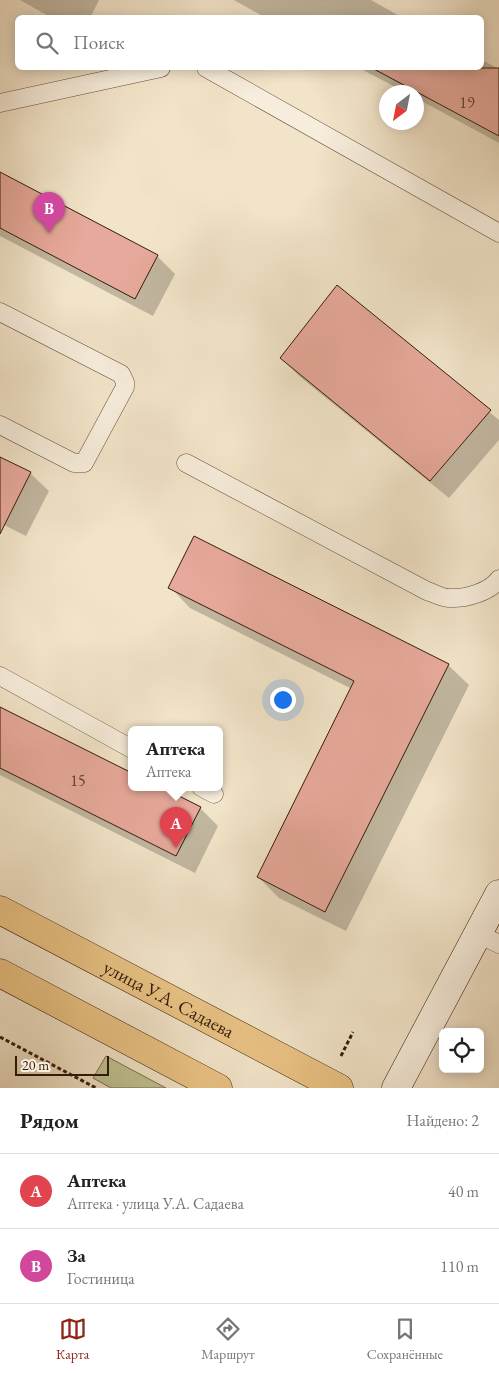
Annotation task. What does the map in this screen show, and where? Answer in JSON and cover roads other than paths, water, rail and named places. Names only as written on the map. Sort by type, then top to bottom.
[{"type":"main road","name":"улица У.А. Садаева","points":[[0,910],[339,1088]]},
{"type":"main road","points":[[0,973],[218,1088]]},
{"type":"street","points":[[396,1088],[488,939],[499,894]]},
{"type":"lane","points":[[0,103],[151,70]]},
{"type":"lane","points":[[210,70],[499,233]]},
{"type":"lane","points":[[0,312],[120,374],[126,382],[84,463],[74,463],[0,425]]},
{"type":"lane","points":[[186,463],[427,590],[449,598],[474,595],[494,586],[499,579]]},
{"type":"lane","points":[[0,676],[128,747]]},
{"type":"place","name":"За","points":[[49,233]]},
{"type":"place","name":"Аптека","points":[[176,848]]}]
